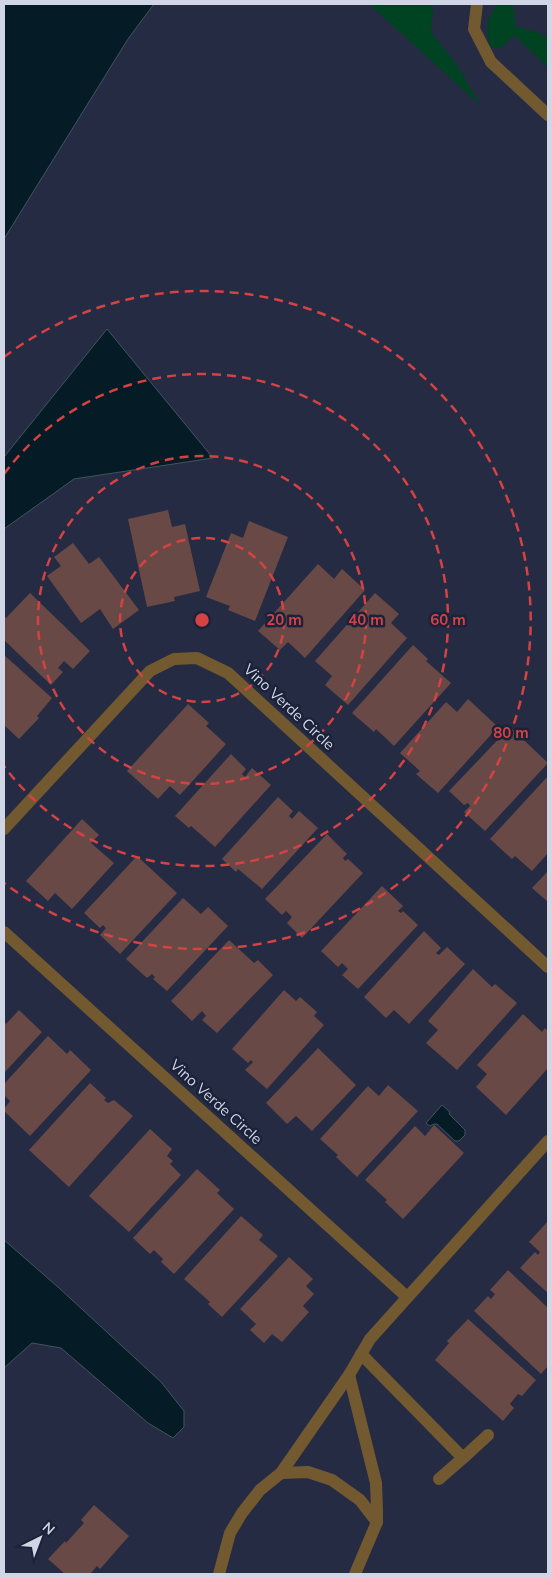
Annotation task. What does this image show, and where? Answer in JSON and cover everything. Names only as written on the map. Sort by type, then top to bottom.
[{"type":"street","points":[[477,4],[474,29],[491,62],[548,115]]},
{"type":"street","name":"Vino Verde Circle","points":[[4,829],[150,671],[174,660],[197,658],[228,673],[548,967]]},
{"type":"street","name":"Vino Verde Circle","points":[[4,932],[407,1297]]},
{"type":"street","points":[[219,1574],[230,1533],[260,1490],[280,1473],[349,1375],[370,1339],[548,1141]]},
{"type":"street","points":[[362,1354],[463,1458]]},
{"type":"street","points":[[349,1375],[376,1483],[377,1522],[354,1574]]},
{"type":"street","points":[[439,1480],[488,1435]]},
{"type":"street","points":[[280,1473],[308,1472],[332,1480],[360,1500],[377,1522]]},
{"type":"green space","points":[[369,4],[427,4],[433,6],[431,32],[456,64],[481,106]]},
{"type":"green space","points":[[498,4],[510,4],[514,8],[515,26],[548,36],[548,68],[514,35],[501,47],[491,47],[487,35],[487,24]]},
{"type":"water","points":[[4,4],[154,4],[128,39],[4,239]]},
{"type":"water","points":[[107,329],[213,458],[74,479],[4,529],[4,457]]},
{"type":"water","points":[[442,1105],[465,1130],[465,1135],[459,1141],[455,1141],[437,1124],[430,1126],[426,1123]]},
{"type":"water","points":[[4,1240],[161,1382],[184,1411],[184,1427],[173,1438],[148,1423],[61,1348],[32,1343],[4,1368]]},
{"type":"building","points":[[168,510],[172,527],[185,524],[200,591],[174,597],[175,601],[147,607],[128,519]]},
{"type":"building","points":[[249,521],[288,537],[255,621],[228,610],[230,606],[206,597],[231,533],[243,538]]},
{"type":"building","points":[[73,543],[89,564],[99,557],[139,610],[113,629],[100,609],[81,623],[47,576],[61,566],[54,557]]},
{"type":"building","points":[[318,564],[334,579],[342,569],[365,590],[305,658],[288,642],[280,650],[258,631]]},
{"type":"building","points":[[30,593],[90,651],[73,669],[64,661],[58,668],[63,672],[51,685],[4,640],[4,616],[6,618]]},
{"type":"building","points":[[375,593],[399,614],[391,623],[407,638],[348,705],[325,685],[332,676],[315,661]]},
{"type":"building","points":[[413,645],[428,659],[426,661],[451,683],[394,746],[376,729],[374,732],[352,713]]},
{"type":"building","points":[[4,655],[52,698],[37,716],[39,718],[19,739],[4,725]]},
{"type":"building","points":[[468,699],[498,727],[438,793],[416,774],[420,771],[400,753],[446,702],[457,712]]},
{"type":"building","points":[[188,704],[209,723],[206,726],[226,744],[180,795],[170,786],[158,799],[127,771]]},
{"type":"building","points":[[510,727],[548,763],[485,831],[464,812],[470,806],[468,803],[464,805],[449,791]]},
{"type":"building","points":[[231,754],[246,769],[242,774],[245,777],[252,768],[271,785],[215,847],[191,826],[189,828],[175,816]]},
{"type":"building","points":[[548,776],[548,853],[532,871],[515,856],[512,859],[490,839]]},
{"type":"building","points":[[278,797],[293,811],[289,816],[292,819],[299,811],[318,828],[262,889],[238,869],[236,872],[222,859]]},
{"type":"building","points":[[82,819],[99,835],[91,843],[114,863],[72,909],[55,893],[48,901],[26,881]]},
{"type":"building","points":[[327,834],[347,854],[343,858],[345,861],[348,859],[363,873],[302,938],[287,923],[292,917],[286,911],[282,915],[265,899]]},
{"type":"building","points":[[137,856],[177,893],[120,954],[100,935],[106,928],[103,925],[100,928],[84,913]]},
{"type":"building","points":[[548,871],[548,902],[532,888]]},
{"type":"building","points":[[382,886],[403,906],[398,911],[401,913],[403,911],[418,925],[358,989],[342,975],[348,969],[342,963],[338,967],[321,951]]},
{"type":"building","points":[[183,898],[201,914],[208,907],[228,926],[167,991],[153,979],[155,977],[152,974],[147,978],[126,959]]},
{"type":"building","points":[[424,931],[441,948],[436,953],[439,955],[447,947],[465,964],[409,1024],[394,1010],[386,1018],[364,997]]},
{"type":"building","points":[[229,940],[254,963],[258,960],[273,975],[217,1033],[202,1020],[206,1016],[202,1011],[192,1021],[171,1001]]},
{"type":"building","points":[[473,969],[492,987],[495,984],[517,1003],[457,1070],[426,1043],[438,1030],[428,1021]]},
{"type":"building","points":[[284,990],[296,1001],[300,997],[317,1012],[314,1016],[324,1025],[267,1089],[245,1070],[253,1062],[251,1060],[248,1063],[232,1049]]},
{"type":"building","points":[[19,1010],[42,1032],[4,1073],[4,1021],[6,1024]]},
{"type":"building","points":[[523,1014],[542,1032],[545,1028],[548,1031],[548,1068],[506,1115],[476,1087],[487,1074],[477,1065]]},
{"type":"building","points":[[48,1036],[67,1054],[70,1050],[91,1070],[30,1136],[4,1111],[10,1101],[4,1095],[4,1084]]},
{"type":"building","points":[[318,1048],[356,1085],[312,1131],[296,1116],[287,1124],[266,1103]]},
{"type":"building","points":[[90,1083],[106,1098],[104,1100],[108,1103],[114,1100],[133,1116],[69,1187],[29,1150]]},
{"type":"building","points":[[388,1085],[418,1111],[357,1177],[336,1157],[338,1155],[320,1139],[368,1086],[379,1096]]},
{"type":"building","points":[[434,1125],[464,1153],[403,1219],[385,1202],[387,1200],[365,1180],[415,1126],[425,1136]]},
{"type":"building","points":[[150,1129],[172,1149],[167,1156],[173,1161],[170,1164],[181,1175],[129,1232],[89,1196]]},
{"type":"building","points":[[197,1169],[220,1190],[217,1193],[234,1209],[174,1274],[161,1262],[163,1259],[154,1250],[150,1254],[133,1238]]},
{"type":"building","points":[[241,1216],[263,1235],[259,1240],[278,1256],[222,1317],[208,1304],[210,1302],[184,1279]]},
{"type":"building","points":[[548,1221],[548,1293],[520,1268],[535,1252],[538,1255],[540,1252],[529,1242]]},
{"type":"building","points":[[289,1257],[313,1279],[306,1286],[314,1294],[303,1306],[309,1312],[282,1342],[272,1334],[264,1343],[250,1330],[256,1324],[240,1309]]},
{"type":"building","points":[[508,1270],[548,1308],[548,1366],[541,1374],[474,1311],[488,1296],[491,1299],[495,1294],[490,1290]]},
{"type":"building","points":[[468,1319],[536,1380],[522,1396],[518,1394],[510,1404],[514,1408],[503,1421],[435,1360],[449,1343],[447,1341]]},
{"type":"building","points":[[94,1505],[129,1536],[100,1569],[97,1566],[90,1574],[65,1574],[48,1559],[84,1523],[81,1520]]}]
